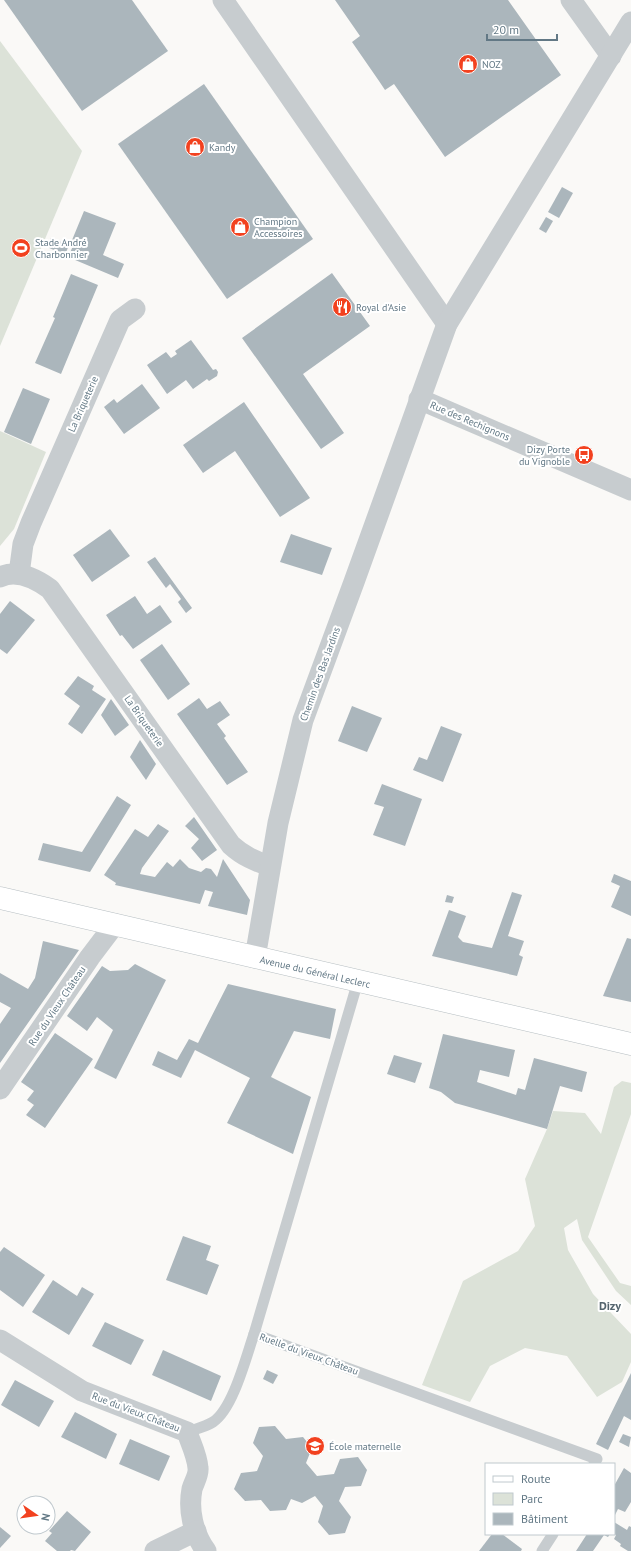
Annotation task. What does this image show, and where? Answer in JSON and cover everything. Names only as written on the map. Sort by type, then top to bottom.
[{"type":"main road","name":"Avenue du Général Leclerc","points":[[0,898],[631,1044]]},
{"type":"street","points":[[223,0],[447,324]]},
{"type":"street","points":[[571,0],[611,56]]},
{"type":"street","name":"Chemin des Bas Jardins","points":[[255,958],[278,823],[303,720],[447,324],[631,22]]},
{"type":"street","name":"La Briqueterie","points":[[135,309],[120,320],[110,341],[31,523],[10,576],[39,581],[50,590],[231,844],[240,853],[252,860],[270,866]]},
{"type":"street","name":"Rue des Rechignons","points":[[419,400],[631,490]]},
{"type":"street","name":"Rue du Vieux Château","points":[[0,1089],[90,957],[115,924]]},
{"type":"street","name":"Rue du Vieux Château","points":[[0,1340],[82,1391],[187,1432],[196,1455],[198,1470],[192,1489],[190,1507],[196,1531],[206,1551]]},
{"type":"street","points":[[155,1551],[196,1531]]},
{"type":"lane","name":"Ruelle du Vieux Château","points":[[358,981],[254,1334],[596,1461]]},
{"type":"lane","points":[[187,1432],[213,1422],[223,1412],[234,1391],[254,1334]]},
{"type":"lane","points":[[542,1551],[552,1535]]},
{"type":"green space","name":"Stade André Charbonnier","points":[[0,41],[82,151],[0,346]]},
{"type":"green space","points":[[0,431],[46,452],[14,529],[0,546]]},
{"type":"green space","points":[[622,1081],[631,1083],[631,1114],[588,1237],[620,1283],[631,1286],[631,1305],[616,1291],[582,1240],[577,1219],[564,1228],[568,1250],[593,1294],[631,1334],[631,1362],[622,1382],[597,1397],[567,1356],[525,1348],[490,1366],[470,1402],[422,1385],[463,1281],[518,1251],[535,1226],[525,1179],[547,1129],[553,1111],[585,1113],[601,1134],[614,1087]]},
{"type":"building","points":[[4,0],[132,0],[168,51],[82,111]]},
{"type":"building","points":[[335,0],[508,0],[561,75],[445,157],[394,84],[385,90],[352,42],[360,36]]},
{"type":"building","points":[[204,84],[313,239],[227,299],[118,144]]},
{"type":"building","points":[[562,187],[573,193],[559,218],[548,212]]},
{"type":"building","points":[[84,211],[116,223],[103,255],[124,264],[118,278],[68,257],[73,246],[70,245]]},
{"type":"building","points":[[546,217],[553,221],[546,233],[539,229]]},
{"type":"building","points":[[51,238],[69,245],[65,255],[47,247]]},
{"type":"building","points":[[332,273],[370,326],[303,374],[344,433],[321,449],[242,338]]},
{"type":"building","points":[[71,274],[98,285],[61,374],[35,363],[55,318],[53,317]]},
{"type":"building","points":[[191,340],[213,370],[216,369],[218,372],[217,376],[209,381],[207,379],[193,389],[186,380],[167,394],[147,365],[166,352],[171,358],[177,354],[175,351]]},
{"type":"building","points":[[142,384],[160,408],[124,434],[104,407],[114,399],[117,403]]},
{"type":"building","points":[[23,388],[50,399],[31,444],[4,432]]},
{"type":"building","points":[[244,402],[310,498],[280,517],[235,451],[203,473],[183,445]]},
{"type":"building","points":[[110,529],[130,556],[92,582],[73,555]]},
{"type":"building","points":[[291,534],[332,548],[322,575],[280,562]]},
{"type":"building","points":[[155,557],[192,608],[186,613],[178,602],[181,599],[170,584],[166,588],[147,562]]},
{"type":"building","points":[[135,596],[147,614],[160,605],[172,622],[133,649],[122,635],[120,636],[106,615]]},
{"type":"building","points":[[10,601],[35,620],[7,654],[0,649],[0,614]]},
{"type":"building","points":[[162,644],[190,684],[168,700],[140,660]]},
{"type":"building","points":[[78,676],[94,686],[92,690],[106,699],[82,734],[68,724],[80,706],[64,694]]},
{"type":"building","points":[[199,698],[207,709],[220,701],[230,715],[217,724],[226,736],[224,738],[248,772],[227,785],[177,714]]},
{"type":"building","points":[[111,699],[129,725],[115,736],[101,715]]},
{"type":"building","points":[[352,706],[382,718],[367,752],[338,741]]},
{"type":"building","points":[[441,726],[462,734],[443,782],[413,770],[419,757],[427,760]]},
{"type":"building","points":[[140,740],[156,764],[146,780],[130,757]]},
{"type":"building","points":[[382,784],[422,799],[405,846],[373,835],[384,807],[374,804]]},
{"type":"building","points":[[117,796],[131,805],[90,872],[38,860],[43,843],[82,852]]},
{"type":"building","points":[[194,817],[217,850],[202,861],[191,848],[199,839],[185,826]]},
{"type":"building","points":[[158,824],[169,831],[142,868],[140,874],[155,877],[167,862],[173,867],[180,859],[189,868],[201,872],[206,868],[211,869],[217,877],[223,859],[250,900],[247,915],[208,906],[213,892],[205,890],[200,904],[115,885],[116,883],[104,875],[135,829],[148,837]]},
{"type":"building","points":[[614,874],[631,881],[631,916],[611,907],[620,886],[611,882]]},
{"type":"building","points":[[512,892],[522,895],[508,936],[524,941],[519,955],[523,957],[517,976],[432,956],[449,910],[466,916],[458,937],[463,942],[492,948]]},
{"type":"building","points":[[447,895],[454,897],[452,903],[445,902]]},
{"type":"building","points":[[627,938],[631,939],[631,1002],[603,996]]},
{"type":"building","points":[[43,941],[79,950],[0,1063],[0,1024],[11,1008],[0,1002],[0,973],[28,989],[35,978]]},
{"type":"building","points":[[135,964],[166,980],[116,1079],[94,1068],[113,1030],[97,1017],[87,1031],[67,1016],[102,966],[110,971],[128,970]]},
{"type":"building","points":[[228,984],[336,1009],[330,1039],[294,1031],[271,1077],[311,1097],[293,1154],[227,1123],[250,1078],[195,1050],[181,1078],[152,1065],[158,1051],[177,1060],[189,1039],[198,1043]]},
{"type":"building","points":[[55,1033],[93,1059],[45,1128],[26,1115],[34,1105],[27,1100],[34,1091],[21,1082]]},
{"type":"building","points":[[443,1034],[515,1050],[509,1077],[480,1070],[477,1082],[516,1095],[518,1088],[525,1090],[534,1058],[587,1072],[582,1092],[560,1086],[547,1129],[455,1103],[441,1092],[429,1088]]},
{"type":"building","points":[[394,1055],[422,1063],[415,1083],[387,1074]]},
{"type":"building","points":[[183,1236],[211,1246],[206,1260],[219,1265],[207,1295],[166,1280]]},
{"type":"building","points":[[4,1247],[45,1275],[23,1307],[0,1290],[0,1252]]},
{"type":"building","points":[[53,1280],[77,1296],[82,1287],[94,1294],[69,1335],[32,1312]]},
{"type":"building","points":[[105,1322],[144,1340],[131,1365],[92,1346]]},
{"type":"building","points":[[163,1350],[221,1376],[211,1401],[152,1375]]},
{"type":"building","points":[[267,1370],[278,1375],[273,1384],[263,1379]]},
{"type":"building","points":[[631,1373],[631,1420],[624,1416],[608,1450],[596,1444]]},
{"type":"building","points":[[15,1380],[54,1401],[39,1427],[1,1405]]},
{"type":"building","points":[[75,1412],[117,1434],[106,1459],[61,1437]]},
{"type":"building","points":[[275,1426],[286,1439],[303,1437],[312,1448],[306,1463],[317,1476],[334,1474],[340,1459],[358,1457],[367,1470],[361,1486],[345,1487],[339,1501],[351,1517],[345,1533],[329,1535],[318,1522],[323,1506],[315,1496],[302,1503],[291,1499],[286,1510],[270,1511],[261,1500],[245,1501],[234,1489],[241,1473],[257,1471],[263,1456],[253,1443],[259,1427]]},
{"type":"building","points":[[623,1434],[631,1437],[629,1447],[619,1442]]},
{"type":"building","points":[[130,1439],[170,1456],[159,1481],[119,1464]]},
{"type":"building","points":[[624,1468],[631,1473],[631,1502],[625,1512],[618,1509],[615,1515],[615,1484]]},
{"type":"building","points":[[67,1511],[91,1532],[75,1551],[57,1551],[45,1541],[50,1535],[56,1535],[56,1523]]},
{"type":"building","points":[[615,1523],[627,1530],[629,1526],[631,1527],[631,1551],[628,1551],[620,1546],[621,1544],[614,1539],[616,1535]]},
{"type":"building","points":[[0,1527],[11,1536],[0,1548]]},
{"type":"building","points":[[491,1535],[503,1535],[522,1549],[521,1551],[479,1551]]},
{"type":"building","points":[[586,1535],[604,1535],[593,1551],[576,1551]]},
{"type":"place","name":"NOZ","points":[[468,64]]},
{"type":"place","name":"Kandy","points":[[195,147]]},
{"type":"place","name":"Champion Accessoires","points":[[240,227]]},
{"type":"place","name":"Stade André Charbonnier","points":[[21,248]]},
{"type":"place","name":"Royal d'Asie","points":[[342,307]]},
{"type":"place","name":"Dizy Porte du Vignoble","points":[[584,455]]},
{"type":"place","name":"École maternelle","points":[[315,1446]]},
{"type":"district","name":"Dizy","points":[[610,1305]]}]
